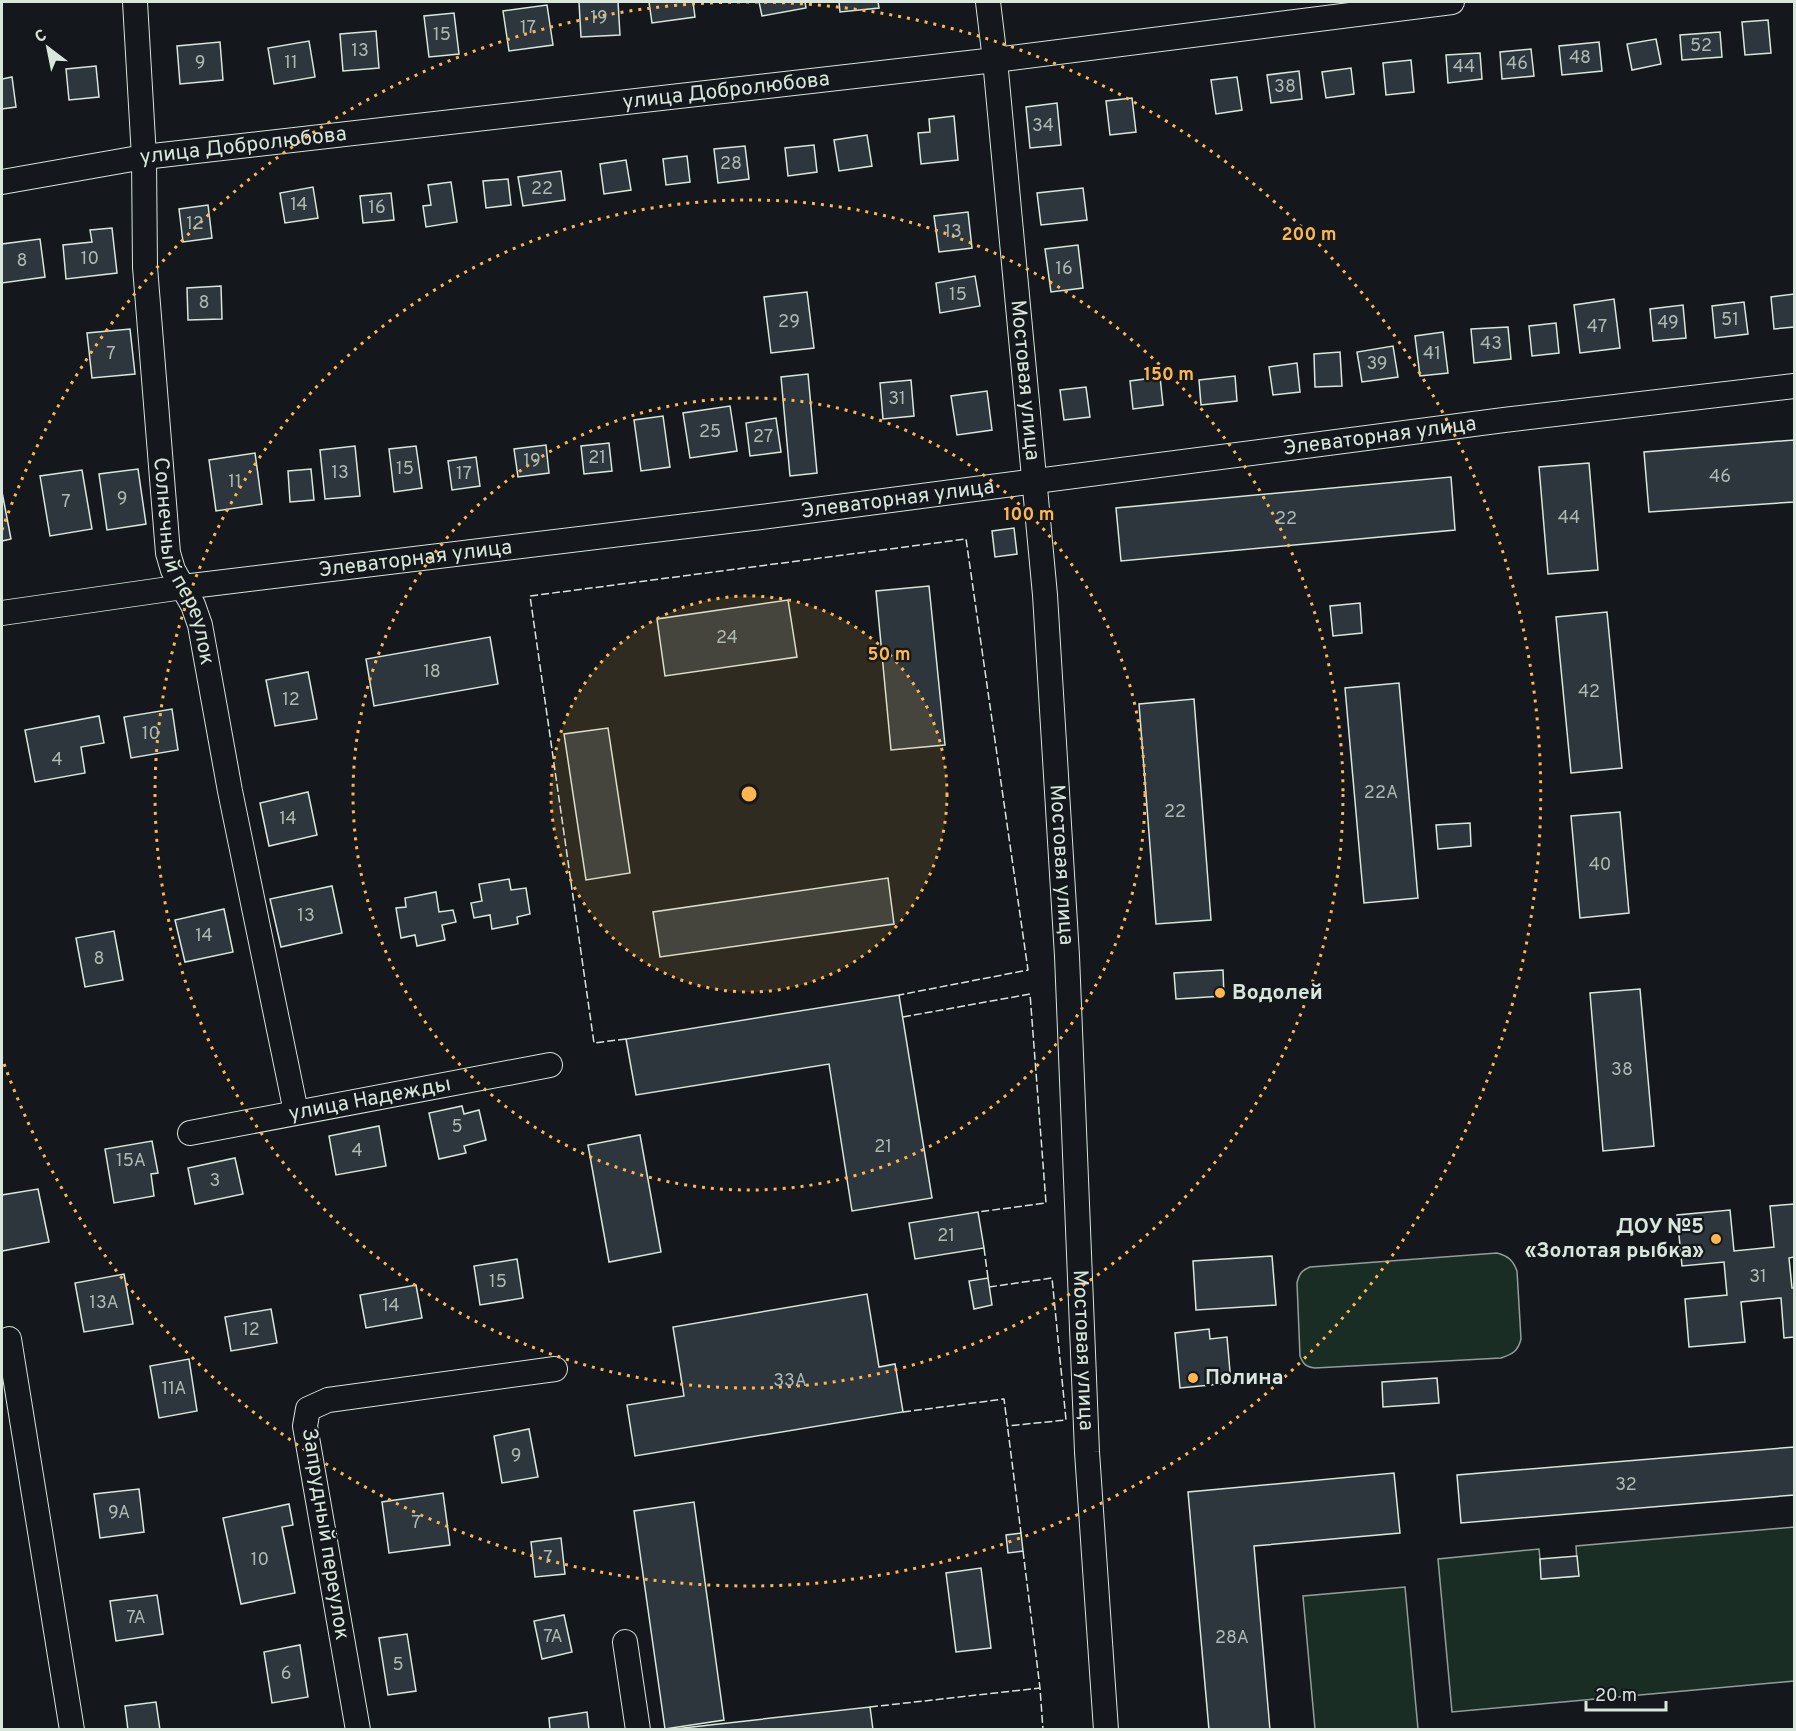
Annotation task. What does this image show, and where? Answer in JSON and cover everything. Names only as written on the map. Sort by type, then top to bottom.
[{"type":"street","name":"Солнечный переулок","points":[[135,2],[144,157],[145,267],[168,553],[173,570],[193,605],[200,625],[230,791],[296,1112]]},
{"type":"street","name":"Мостовая улица","points":[[988,2],[1045,595],[1067,956],[1087,1452],[1106,1730]]},
{"type":"street","name":"улица Добролюбова","points":[[2,182],[144,157],[995,60],[1452,2]]},
{"type":"street","name":"Элеваторная улица","points":[[2,613],[183,587],[738,520],[1504,420],[1794,386]]},
{"type":"street","name":"улица Надежды","points":[[189,1133],[550,1065]]},
{"type":"street","points":[[9,1339],[72,1730]]},
{"type":"street","name":"Запрудный переулок","points":[[358,1730],[305,1426],[308,1409],[328,1400],[555,1369]]},
{"type":"street","points":[[625,1642],[638,1730]]},
{"type":"green space","points":[[1497,1253],[1510,1259],[1517,1271],[1521,1339],[1517,1349],[1512,1353],[1501,1358],[1315,1368],[1307,1366],[1302,1361],[1297,1283],[1301,1273],[1307,1268]]},
{"type":"green space","points":[[1794,1527],[1794,1681],[1452,1712],[1438,1559],[1539,1549],[1542,1579],[1578,1576],[1576,1546]]},
{"type":"green space","points":[[1405,1587],[1418,1729],[1315,1729],[1303,1596]]},
{"type":"building","points":[[579,2],[618,2],[620,35],[581,37]]},
{"type":"building","points":[[649,2],[693,2],[695,17],[652,23]]},
{"type":"building","points":[[759,2],[805,2],[806,8],[762,16]]},
{"type":"building","points":[[839,2],[878,2],[879,8],[840,12]]},
{"type":"building","points":[[547,5],[553,45],[509,51],[503,11]]},
{"type":"building","points":[[454,13],[459,54],[429,57],[424,16]]},
{"type":"building","points":[[1768,20],[1771,53],[1745,55],[1742,22]]},
{"type":"building","points":[[376,31],[379,68],[343,71],[340,34]]},
{"type":"building","points":[[1720,32],[1722,57],[1682,60],[1680,35]]},
{"type":"building","points":[[1656,39],[1661,64],[1632,70],[1627,44]]},
{"type":"building","points":[[309,41],[315,77],[274,84],[268,48]]},
{"type":"building","points":[[220,42],[223,80],[180,84],[177,46]]},
{"type":"building","points":[[1599,42],[1602,71],[1562,75],[1559,46]]},
{"type":"building","points":[[1531,49],[1534,76],[1502,79],[1500,52]]},
{"type":"building","points":[[1480,53],[1482,79],[1448,83],[1446,55]]},
{"type":"building","points":[[1411,60],[1414,92],[1386,95],[1383,63]]},
{"type":"building","points":[[96,66],[99,97],[69,100],[66,69]]},
{"type":"building","points":[[1351,68],[1354,94],[1326,98],[1322,72]]},
{"type":"building","points":[[1299,71],[1302,99],[1271,103],[1267,75]]},
{"type":"building","points":[[12,77],[16,107],[2,109],[2,79]]},
{"type":"building","points":[[1237,77],[1242,110],[1216,114],[1211,80]]},
{"type":"building","points":[[1132,98],[1136,132],[1110,135],[1106,101]]},
{"type":"building","points":[[1057,103],[1061,145],[1030,148],[1026,107]]},
{"type":"building","points":[[954,116],[958,160],[921,164],[918,133],[930,132],[929,119]]},
{"type":"building","points":[[867,135],[872,166],[839,171],[834,140]]},
{"type":"building","points":[[814,145],[817,172],[788,176],[785,148]]},
{"type":"building","points":[[745,146],[749,179],[718,183],[714,149]]},
{"type":"building","points":[[687,156],[690,182],[666,185],[663,159]]},
{"type":"building","points":[[626,160],[631,190],[604,194],[600,164]]},
{"type":"building","points":[[561,171],[565,200],[523,206],[518,177]]},
{"type":"building","points":[[508,179],[511,205],[486,208],[483,181]]},
{"type":"building","points":[[451,182],[457,222],[426,227],[423,206],[431,205],[428,185]]},
{"type":"building","points":[[313,187],[318,218],[285,223],[280,193]]},
{"type":"building","points":[[1083,188],[1087,220],[1041,225],[1037,193]]},
{"type":"building","points":[[391,193],[394,220],[363,223],[360,196]]},
{"type":"building","points":[[208,205],[212,238],[183,242],[179,209]]},
{"type":"building","points":[[968,212],[972,248],[939,252],[934,216]]},
{"type":"building","points":[[112,228],[117,273],[66,279],[63,245],[92,242],[90,230]]},
{"type":"building","points":[[40,239],[45,277],[2,283],[2,244]]},
{"type":"building","points":[[1078,245],[1083,288],[1051,292],[1045,249]]},
{"type":"building","points":[[975,276],[980,306],[940,313],[936,283]]},
{"type":"building","points":[[221,286],[222,319],[188,320],[187,288]]},
{"type":"building","points":[[807,292],[814,348],[771,353],[764,297]]},
{"type":"building","points":[[1794,294],[1794,327],[1774,329],[1771,297]]},
{"type":"building","points":[[1614,299],[1620,348],[1580,353],[1574,305]]},
{"type":"building","points":[[1744,302],[1748,334],[1715,338],[1712,306]]},
{"type":"building","points":[[1683,305],[1686,338],[1653,341],[1650,309]]},
{"type":"building","points":[[1556,323],[1559,353],[1532,356],[1529,326]]},
{"type":"building","points":[[1508,327],[1511,359],[1474,363],[1471,329]]},
{"type":"building","points":[[130,329],[135,374],[92,378],[87,333]]},
{"type":"building","points":[[1443,332],[1448,373],[1420,376],[1415,336]]},
{"type":"building","points":[[1393,346],[1398,377],[1362,382],[1357,352]]},
{"type":"building","points":[[1340,352],[1342,386],[1315,387],[1314,354]]},
{"type":"building","points":[[1297,363],[1300,392],[1273,395],[1269,367]]},
{"type":"building","points":[[808,374],[817,473],[790,476],[781,377]]},
{"type":"building","points":[[1235,376],[1237,401],[1201,405],[1199,380]]},
{"type":"building","points":[[1160,377],[1163,405],[1133,409],[1130,381]]},
{"type":"building","points":[[911,380],[914,416],[883,419],[880,383]]},
{"type":"building","points":[[1086,387],[1090,417],[1064,420],[1060,390]]},
{"type":"building","points":[[987,391],[992,430],[957,435],[951,396]]},
{"type":"building","points":[[730,406],[737,451],[690,458],[683,413]]},
{"type":"building","points":[[663,416],[670,467],[641,471],[634,420]]},
{"type":"building","points":[[776,418],[781,452],[750,456],[746,423]]},
{"type":"building","points":[[1794,440],[1794,502],[1649,512],[1644,452]]},
{"type":"building","points":[[609,443],[612,471],[584,474],[581,446]]},
{"type":"building","points":[[546,445],[549,473],[518,477],[514,449]]},
{"type":"building","points":[[355,446],[360,496],[325,499],[320,450]]},
{"type":"building","points":[[416,446],[422,488],[394,492],[389,449]]},
{"type":"building","points":[[255,453],[262,504],[216,511],[209,460]]},
{"type":"building","points":[[476,457],[480,486],[452,490],[448,461]]},
{"type":"building","points":[[1589,463],[1598,570],[1548,574],[1539,467]]},
{"type":"building","points":[[138,469],[146,524],[107,530],[99,474]]},
{"type":"building","points":[[311,469],[314,500],[290,502],[288,471]]},
{"type":"building","points":[[82,470],[92,529],[50,536],[40,476]]},
{"type":"building","points":[[1451,477],[1455,530],[1121,561],[1116,508]]},
{"type":"building","points":[[2,492],[11,539],[2,541]]},
{"type":"building","points":[[1014,528],[1017,554],[995,557],[992,531]]},
{"type":"building","points":[[929,586],[945,745],[891,750],[876,591]]},
{"type":"building","points":[[788,600],[797,657],[665,676],[657,619]]},
{"type":"building","points":[[1360,603],[1362,633],[1333,636],[1330,606]]},
{"type":"building","points":[[1607,612],[1622,768],[1571,773],[1556,617]]},
{"type":"building","points":[[490,637],[498,684],[374,706],[366,659]]},
{"type":"building","points":[[308,672],[317,719],[275,726],[266,680]]},
{"type":"building","points":[[1399,683],[1418,898],[1364,903],[1345,688]]},
{"type":"building","points":[[1194,699],[1211,920],[1156,924],[1139,704]]},
{"type":"building","points":[[172,709],[178,750],[131,758],[124,717]]},
{"type":"building","points":[[99,716],[104,743],[81,747],[85,773],[35,782],[25,730]]},
{"type":"building","points":[[608,728],[630,873],[586,880],[564,734]]},
{"type":"building","points":[[308,792],[317,835],[269,846],[260,803]]},
{"type":"building","points":[[1620,812],[1629,913],[1580,918],[1571,816]]},
{"type":"building","points":[[1470,823],[1471,846],[1438,849],[1436,825]]},
{"type":"building","points":[[888,878],[894,924],[660,957],[653,912]]},
{"type":"building","points":[[509,879],[511,890],[526,888],[530,914],[517,917],[518,924],[492,929],[490,915],[474,918],[471,903],[482,901],[479,884]]},
{"type":"building","points":[[332,886],[342,933],[281,947],[270,899]]},
{"type":"building","points":[[436,892],[439,912],[453,910],[456,922],[442,925],[445,940],[417,946],[415,935],[401,938],[396,908],[406,907],[405,898]]},
{"type":"building","points":[[224,909],[233,952],[185,962],[175,920]]},
{"type":"building","points":[[114,931],[123,980],[85,987],[76,938]]},
{"type":"building","points":[[1223,970],[1224,996],[1176,999],[1174,973]]},
{"type":"building","points":[[1640,989],[1654,1146],[1603,1151],[1590,993]]},
{"type":"building","points":[[899,995],[932,1198],[852,1211],[829,1064],[636,1095],[626,1039]]},
{"type":"building","points":[[462,1106],[464,1114],[479,1110],[486,1140],[464,1146],[466,1153],[439,1159],[429,1113]]},
{"type":"building","points":[[379,1126],[386,1166],[336,1175],[329,1136]]},
{"type":"building","points":[[640,1135],[661,1252],[609,1262],[588,1145]]},
{"type":"building","points":[[152,1141],[158,1173],[151,1174],[154,1196],[114,1203],[105,1149]]},
{"type":"building","points":[[235,1158],[243,1194],[195,1204],[188,1168]]},
{"type":"building","points":[[38,1189],[49,1242],[2,1251],[2,1195]]},
{"type":"building","points":[[1794,1204],[1794,1257],[1789,1258],[1792,1288],[1794,1288],[1794,1337],[1784,1338],[1781,1298],[1741,1302],[1745,1342],[1689,1347],[1685,1299],[1727,1295],[1724,1262],[1682,1266],[1677,1215],[1730,1210],[1734,1251],[1774,1247],[1770,1206]]},
{"type":"building","points":[[978,1212],[984,1248],[915,1259],[909,1223]]},
{"type":"building","points":[[1272,1256],[1276,1305],[1196,1310],[1193,1261]]},
{"type":"building","points":[[517,1259],[523,1298],[480,1305],[474,1266]]},
{"type":"building","points":[[124,1274],[133,1324],[84,1332],[75,1283]]},
{"type":"building","points":[[988,1278],[992,1305],[974,1309],[969,1281]]},
{"type":"building","points":[[416,1285],[422,1318],[366,1328],[360,1295]]},
{"type":"building","points":[[867,1294],[879,1367],[895,1364],[903,1412],[635,1456],[627,1405],[684,1396],[673,1327]]},
{"type":"building","points":[[271,1309],[277,1343],[231,1351],[225,1317]]},
{"type":"building","points":[[1209,1329],[1210,1339],[1227,1337],[1231,1383],[1180,1388],[1175,1333]]},
{"type":"building","points":[[189,1359],[197,1411],[159,1418],[150,1366]]},
{"type":"building","points":[[1437,1378],[1439,1403],[1383,1407],[1382,1382]]},
{"type":"building","points":[[529,1429],[538,1477],[502,1483],[494,1436]]},
{"type":"building","points":[[1794,1447],[1794,1495],[1461,1523],[1457,1475]]},
{"type":"building","points":[[1394,1473],[1400,1533],[1254,1546],[1270,1730],[1209,1730],[1188,1492]]},
{"type":"building","points":[[139,1489],[144,1532],[100,1538],[94,1494]]},
{"type":"building","points":[[443,1493],[450,1545],[389,1553],[382,1502]]},
{"type":"building","points":[[694,1502],[724,1720],[665,1729],[634,1511]]},
{"type":"building","points":[[289,1504],[293,1525],[282,1527],[295,1593],[241,1604],[223,1518]]},
{"type":"building","points":[[1021,1533],[1023,1551],[1008,1553],[1006,1535]]},
{"type":"building","points":[[561,1538],[565,1574],[535,1577],[531,1542]]},
{"type":"building","points":[[1577,1556],[1579,1576],[1541,1579],[1540,1559]]},
{"type":"building","points":[[981,1568],[991,1648],[956,1652],[946,1573]]},
{"type":"building","points":[[157,1595],[163,1634],[116,1641],[110,1601]]},
{"type":"building","points":[[564,1615],[572,1652],[542,1659],[534,1621]]},
{"type":"building","points":[[407,1634],[416,1691],[388,1695],[379,1638]]},
{"type":"building","points":[[300,1645],[308,1697],[272,1703],[264,1652]]},
{"type":"building","points":[[156,1702],[160,1730],[128,1730],[125,1706]]},
{"type":"building","points":[[870,1707],[873,1730],[665,1730]]},
{"type":"building","points":[[587,1712],[589,1730],[550,1730],[549,1718]]},
{"type":"fence","points":[[626,1039],[594,1043],[530,596],[966,539],[1028,970],[899,995]]},
{"type":"fence","points":[[903,1017],[1030,994],[1046,1203],[978,1212]]},
{"type":"fence","points":[[984,1248],[988,1278]]},
{"type":"fence","points":[[989,1287],[1052,1278],[1066,1420],[1007,1426]]},
{"type":"fence","points":[[903,1412],[1004,1399],[1021,1533]]},
{"type":"fence","points":[[1023,1551],[1043,1730]]},
{"type":"fence","points":[[870,1707],[1040,1688]]},
{"type":"place","name":"Водолей","points":[[1220,993]]},
{"type":"place","name":"ДОУ №5 «Золотая рыбка»","points":[[1716,1239]]},
{"type":"place","name":"Полина","points":[[1193,1378]]}]
